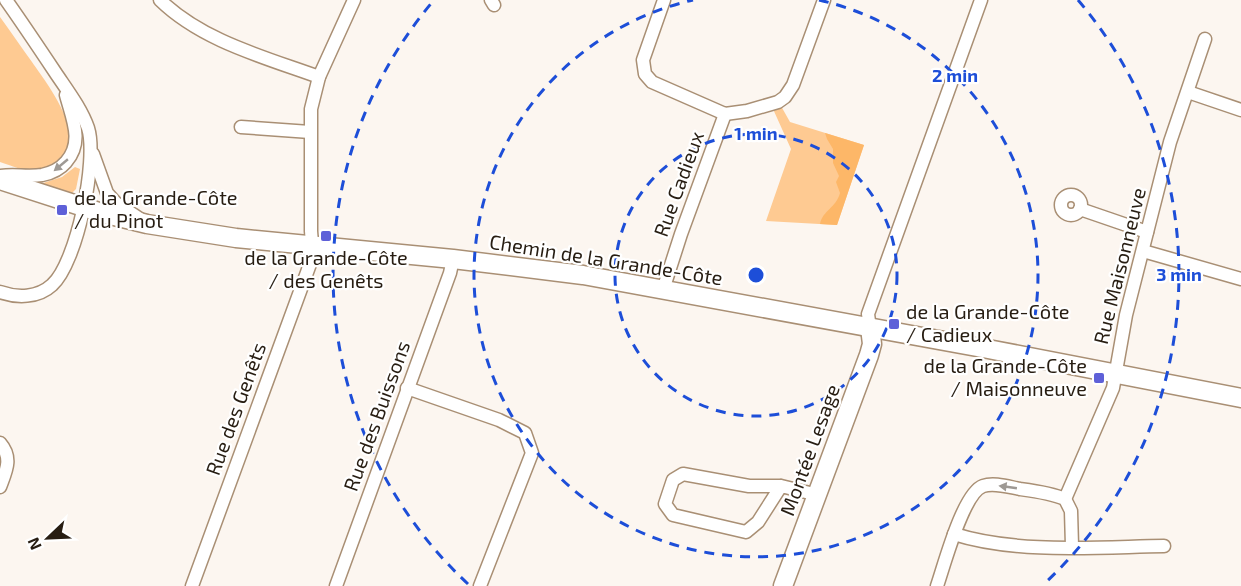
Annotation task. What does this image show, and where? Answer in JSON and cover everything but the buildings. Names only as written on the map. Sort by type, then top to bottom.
[{"type":"main road","name":"Chemin de la Grande-Côte","points":[[0,178],[83,207],[147,224],[216,236],[453,259],[583,275],[1241,399]]},
{"type":"main road","name":"Montée Lesage","points":[[783,586],[872,344],[870,328]]},
{"type":"street","points":[[0,292],[16,296],[30,295],[42,292],[53,285],[66,263],[83,207],[91,150],[90,136],[84,118],[6,0]]},
{"type":"street","points":[[160,0],[182,18],[211,35],[319,77]]},
{"type":"street","name":"Rue des Genêts","points":[[192,586],[313,256],[311,109],[319,77],[354,0]]},
{"type":"street","points":[[664,0],[643,60],[645,74],[657,84],[725,114]]},
{"type":"street","name":"Rue Cadieux","points":[[663,290],[725,114],[759,108],[785,97],[793,85],[824,0]]},
{"type":"street","points":[[870,328],[868,314],[981,0]]},
{"type":"street","name":"Rue Maisonneuve","points":[[1065,499],[1113,388],[1126,315],[1170,142],[1205,39]]},
{"type":"street","points":[[0,178],[45,174],[58,169],[69,158],[76,144],[76,133],[62,82]]},
{"type":"street","points":[[1188,92],[1241,110]]},
{"type":"street","points":[[241,127],[310,132]]},
{"type":"street","points":[[91,150],[107,193],[116,203],[147,224]]},
{"type":"street","points":[[1080,209],[1148,232]]},
{"type":"street","points":[[1143,252],[1241,279]]},
{"type":"street","name":"Rue des Buissons","points":[[336,586],[450,273],[453,259]]},
{"type":"street","points":[[407,388],[499,420],[525,433],[532,453],[480,586]]},
{"type":"street","points":[[0,443],[7,453],[8,461],[0,487]]},
{"type":"street","points":[[782,486],[758,522],[746,532],[673,514],[665,504],[673,480],[683,474],[749,486],[782,486],[818,495]]},
{"type":"street","points":[[937,586],[954,534],[970,496],[982,486],[1036,491],[1065,499],[1071,511],[1072,546]]},
{"type":"street","points":[[954,534],[998,544],[1164,546]]},
{"type":"shaded area","points":[[0,17],[56,98],[68,126],[70,140],[66,152],[56,162],[41,169],[28,170],[0,162]]},
{"type":"shaded area","points":[[781,106],[790,122],[864,145],[837,225],[766,221],[791,149],[773,109]]},
{"type":"shaded area","points":[[825,133],[864,145],[837,225],[820,224],[840,193],[836,182],[839,176],[833,163],[833,149]]},
{"type":"shaded area","points":[[75,167],[80,169],[76,189],[72,193],[40,184],[62,177]]},
{"type":"place","name":"de la Grande-Côte / du Pinot","points":[[62,210]]},
{"type":"place","name":"de la Grande-Côte / des Genêts","points":[[326,236]]},
{"type":"place","name":"de la Grande-Côte / Cadieux","points":[[894,324]]},
{"type":"place","name":"de la Grande-Côte / Maisonneuve","points":[[1099,378]]}]
